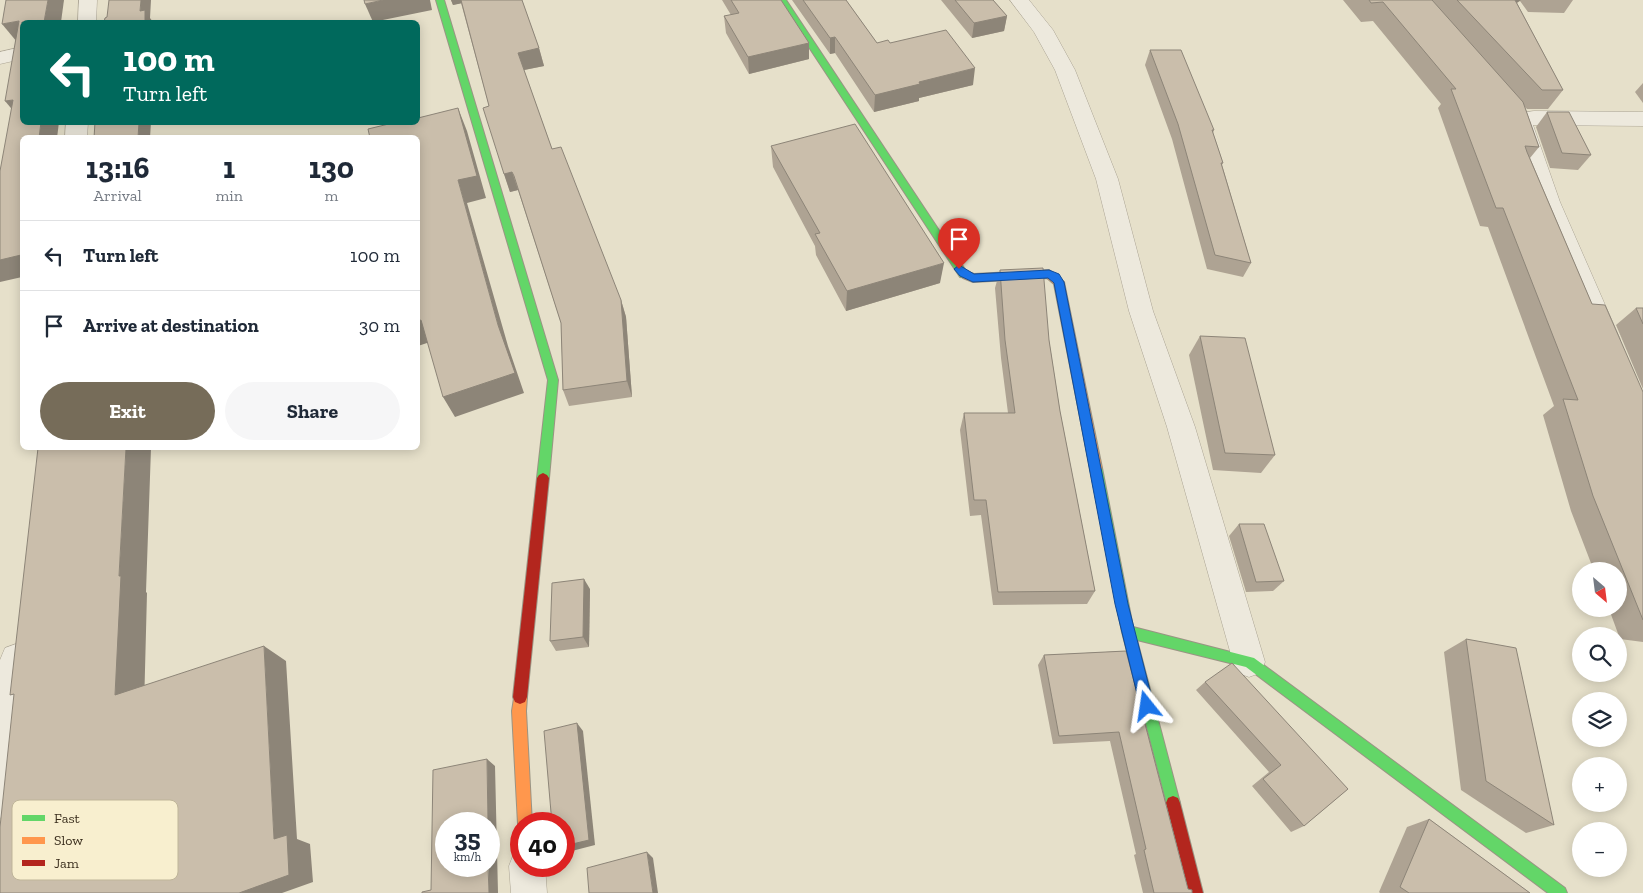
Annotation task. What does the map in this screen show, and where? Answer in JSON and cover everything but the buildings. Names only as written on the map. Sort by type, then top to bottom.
[{"type":"street","points":[[86,20],[88,0]]},
{"type":"street","points":[[440,0],[554,380],[519,711],[524,812]]},
{"type":"street","points":[[782,0],[963,274],[973,278],[1049,274],[1059,282],[1128,632],[1196,893]]},
{"type":"street","points":[[1019,0],[1043,30],[1066,70],[1107,179],[1141,311],[1180,427],[1249,662]]},
{"type":"street","points":[[0,58],[20,53]]},
{"type":"street","points":[[1616,360],[1549,202],[1514,110],[1643,119]]},
{"type":"street","points":[[1128,632],[1249,662],[1560,893]]},
{"type":"street","points":[[0,801],[19,634]]},
{"type":"street","points":[[528,877],[529,893]]},
{"type":"traffic: fast","points":[[440,0],[553,380],[543,478]]},
{"type":"traffic: fast","points":[[782,0],[963,274],[966,275]]},
{"type":"traffic: fast","points":[[1096,468],[1128,632],[1173,803]]},
{"type":"traffic: fast","points":[[1128,632],[1249,662],[1560,893]]},
{"type":"traffic: slow","points":[[966,275],[973,278],[1049,274],[1059,282],[1096,468]]},
{"type":"traffic: slow","points":[[520,697],[519,711],[524,812]]},
{"type":"traffic: jam","points":[[520,697],[543,478]]},
{"type":"traffic: jam","points":[[1173,803],[1196,893]]},
{"type":"route","points":[[959,269],[963,274],[973,278],[1049,274],[1059,282],[1122,604],[1147,706]]}]
